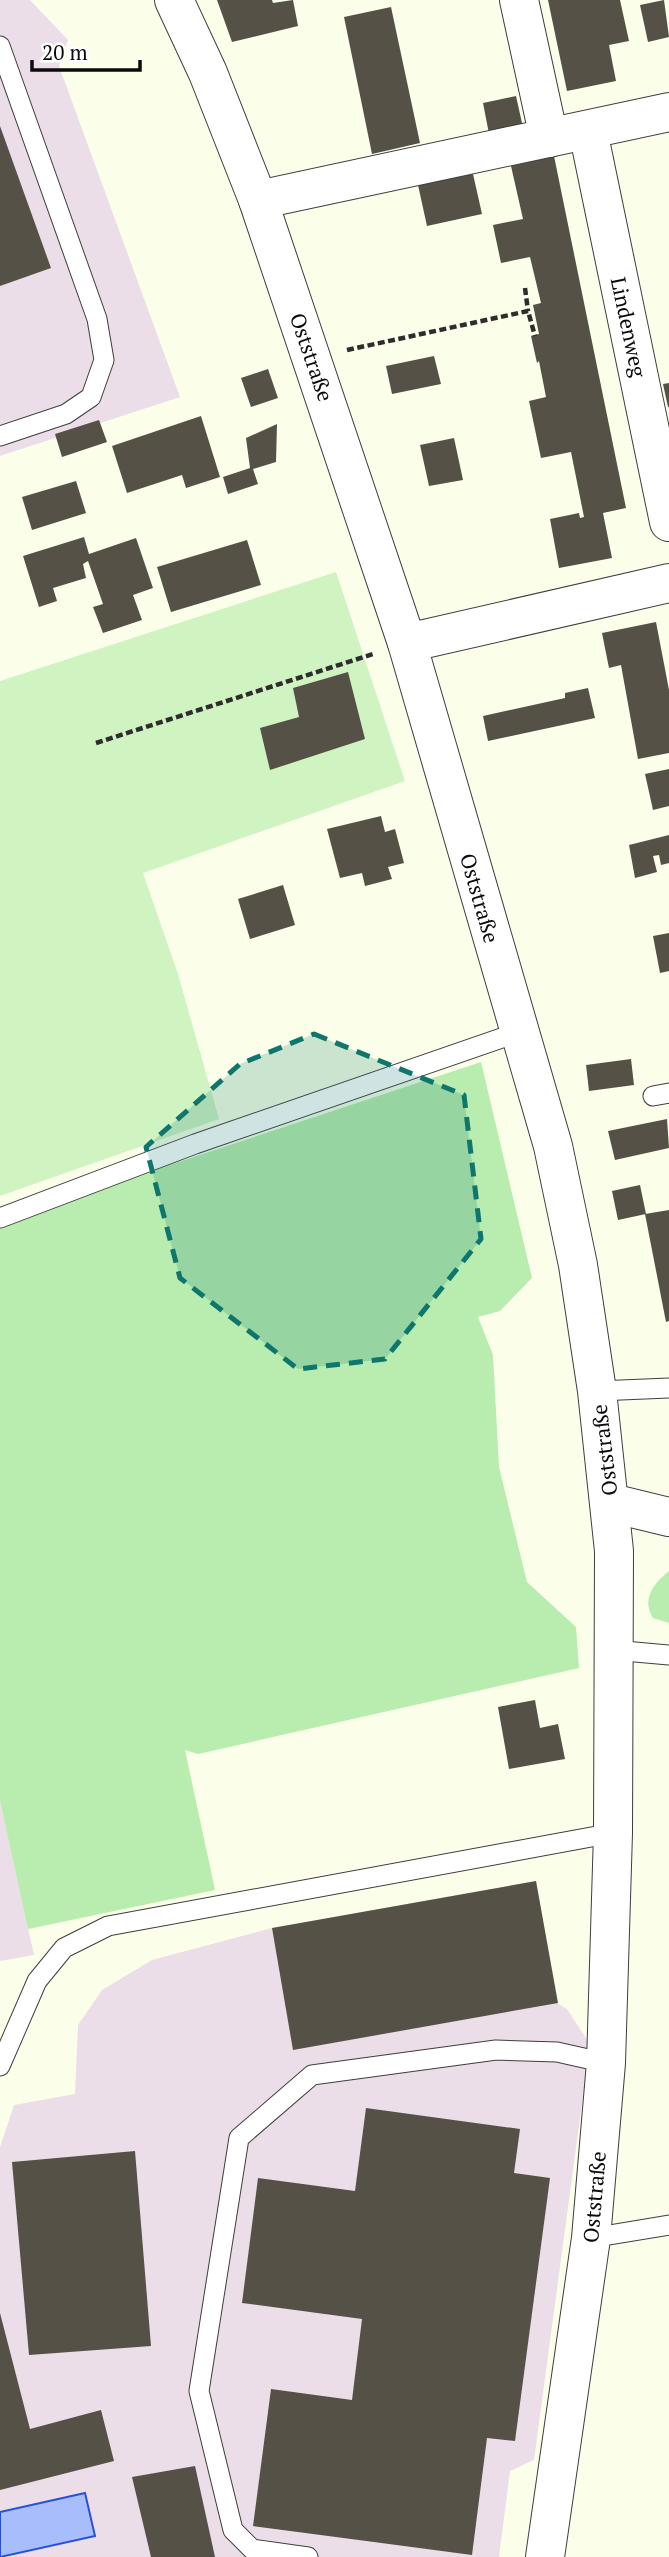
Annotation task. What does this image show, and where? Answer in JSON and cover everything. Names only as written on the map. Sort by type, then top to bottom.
[{"type":"street","name":"Oststraße","points":[[174,0],[208,74],[258,200],[407,643],[553,1146],[578,1265],[597,1391],[614,1551],[614,1833],[606,2063],[591,2238],[545,2557]]},
{"type":"street","points":[[519,0],[549,138]]},
{"type":"street","points":[[258,200],[669,113]]},
{"type":"street","name":"Lindenweg","points":[[588,131],[669,522]]},
{"type":"street","points":[[407,643],[669,583]]},
{"type":"street","points":[[611,1503],[669,1517]]},
{"type":"lane","points":[[0,46],[97,319],[104,360],[91,397],[66,414],[0,436]]},
{"type":"lane","points":[[0,1219],[195,1144],[519,1032]]},
{"type":"lane","points":[[597,1391],[669,1388]]},
{"type":"lane","points":[[613,1650],[669,1655]]},
{"type":"lane","points":[[0,2066],[37,1981],[64,1948],[108,1926],[614,1833]]},
{"type":"lane","points":[[307,2557],[252,2549],[233,2530],[200,2391],[239,2138],[312,2075],[496,2050],[557,2052],[606,2063]]},
{"type":"lane","points":[[591,2238],[669,2225]]},
{"type":"path","points":[[525,288],[535,335]]},
{"type":"path","points":[[312,358],[528,311]]},
{"type":"path","points":[[96,743],[407,643]]},
{"type":"highlighted area","points":[[314,1034],[464,1095],[481,1239],[385,1359],[298,1369],[180,1278],[146,1147],[240,1064]]},
{"type":"shaded area","points":[[0,0],[30,0],[68,40],[59,66],[180,397],[0,456]]},
{"type":"shaded area","points":[[0,1801],[34,1955],[0,1961]]},
{"type":"shaded area","points":[[536,1881],[557,2003],[567,2009],[590,2044],[534,2460],[510,2471],[499,2557],[0,2557],[0,2147],[14,2105],[75,2094],[78,2025],[102,1990],[152,1960],[272,1928]]},
{"type":"green space","points":[[336,572],[405,781],[143,873],[178,974],[219,1119],[0,1196],[0,681]]},
{"type":"green space","points":[[481,1062],[532,1278],[500,1311],[478,1317],[493,1355],[499,1467],[527,1582],[576,1627],[579,1668],[198,1754],[185,1750],[215,1890],[28,1929],[0,1801],[0,1228],[100,1188]]},
{"type":"green space","points":[[669,1571],[669,1623],[653,1618],[648,1604],[654,1586]]},
{"type":"water","points":[[85,2493],[95,2536],[0,2557],[0,2512]]},
{"type":"building","points":[[217,0],[272,0],[273,3],[293,0],[298,26],[232,42]]},
{"type":"building","points":[[548,0],[620,0],[629,41],[609,45],[616,81],[567,91]]},
{"type":"building","points":[[664,0],[669,37],[648,42],[640,5]]},
{"type":"building","points":[[391,7],[420,143],[372,154],[344,17]]},
{"type":"building","points":[[516,96],[524,132],[490,139],[483,103]]},
{"type":"building","points":[[0,126],[51,268],[0,286]]},
{"type":"building","points":[[554,156],[626,508],[603,513],[612,558],[559,568],[550,519],[579,513],[580,518],[584,517],[571,452],[541,458],[529,401],[546,397],[531,336],[539,334],[533,305],[541,303],[530,257],[501,263],[493,225],[523,219],[511,166]]},
{"type":"building","points":[[473,174],[482,214],[427,226],[418,185]]},
{"type":"building","points":[[434,356],[441,384],[392,394],[386,366]]},
{"type":"building","points":[[268,369],[278,398],[251,407],[241,378]]},
{"type":"building","points":[[669,383],[669,407],[668,407],[663,384]]},
{"type":"building","points":[[201,416],[220,477],[186,488],[182,475],[127,493],[112,446]]},
{"type":"building","points":[[99,420],[107,442],[62,457],[55,434]]},
{"type":"building","points":[[277,424],[276,462],[253,469],[258,484],[228,494],[223,477],[250,468],[246,438]]},
{"type":"building","points":[[454,438],[463,480],[429,486],[420,445]]},
{"type":"building","points":[[76,481],[86,513],[32,530],[22,497]]},
{"type":"building","points":[[84,537],[89,554],[136,538],[153,588],[133,595],[142,620],[103,633],[93,607],[103,604],[88,561],[83,564],[86,578],[53,588],[57,601],[39,607],[23,556]]},
{"type":"building","points":[[247,540],[261,585],[171,612],[157,567]]},
{"type":"building","points":[[656,622],[669,690],[669,753],[638,759],[621,665],[609,668],[602,633]]},
{"type":"building","points":[[348,672],[365,739],[270,770],[260,728],[299,717],[293,688]]},
{"type":"building","points":[[588,688],[595,718],[488,741],[483,716],[565,698],[565,693]]},
{"type":"building","points":[[669,769],[669,806],[653,810],[645,774]]},
{"type":"building","points":[[381,816],[385,832],[395,829],[404,863],[388,867],[392,879],[365,886],[362,873],[340,878],[327,829]]},
{"type":"building","points":[[669,835],[669,863],[661,865],[659,855],[653,856],[657,872],[635,878],[629,845]]},
{"type":"building","points":[[283,885],[295,925],[250,939],[238,899]]},
{"type":"building","points":[[669,933],[669,971],[660,973],[653,936]]},
{"type":"building","points":[[631,1059],[634,1085],[589,1091],[586,1065]]},
{"type":"building","points":[[667,1119],[669,1148],[615,1160],[608,1131]]},
{"type":"building","points":[[640,1185],[646,1214],[618,1220],[612,1191]]},
{"type":"building","points":[[669,1210],[669,1321],[666,1322],[645,1214]]},
{"type":"building","points":[[535,1700],[540,1728],[558,1724],[565,1759],[509,1769],[498,1707]]},
{"type":"building","points":[[536,1881],[558,2003],[293,2050],[272,1928]]},
{"type":"building","points":[[366,2108],[520,2129],[514,2173],[550,2178],[515,2441],[487,2438],[472,2555],[253,2526],[271,2389],[352,2400],[362,2319],[242,2303],[258,2178],[355,2191]]},
{"type":"building","points":[[135,2151],[151,2346],[29,2355],[12,2162]]},
{"type":"building","points":[[0,2313],[30,2429],[101,2410],[114,2461],[0,2490]]},
{"type":"building","points":[[195,2466],[215,2557],[151,2557],[132,2477]]}]
